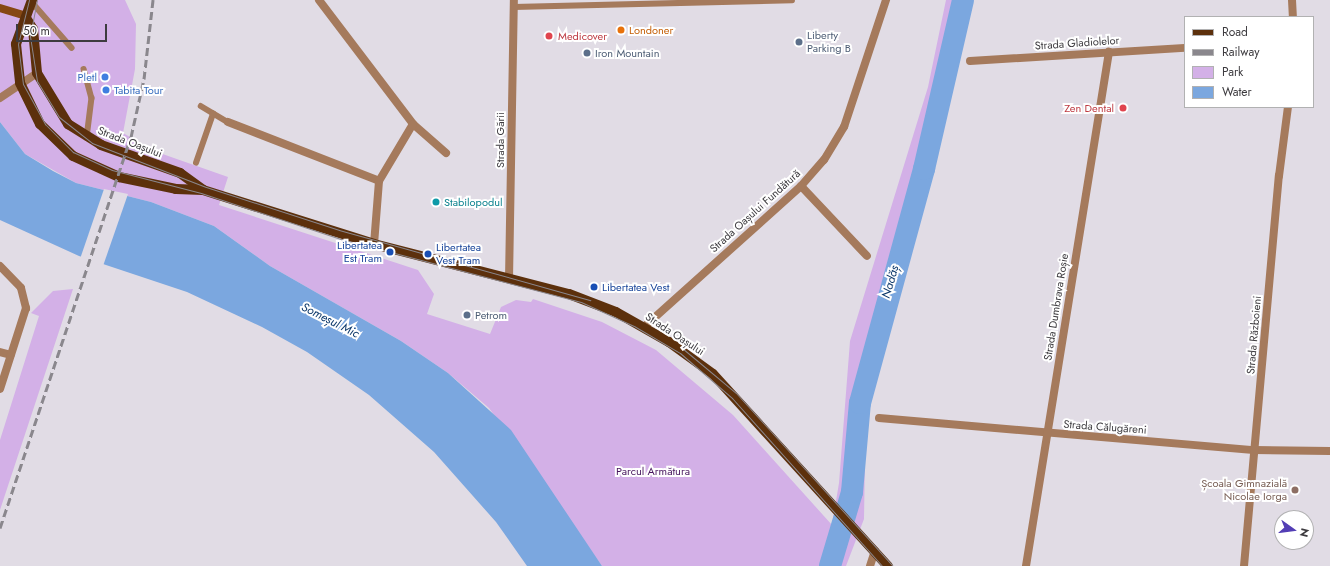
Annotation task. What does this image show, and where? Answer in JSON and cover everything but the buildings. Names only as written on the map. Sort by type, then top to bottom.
[{"type":"main road","points":[[0,8],[27,17],[32,1]]},
{"type":"main road","name":"Strada Oașului","points":[[202,190],[180,173],[87,138],[57,109],[37,73],[33,29],[27,17],[18,29],[16,44],[20,83],[40,124],[73,156],[101,170],[146,184],[202,190],[374,244],[589,300],[644,327],[713,374],[888,566]]},
{"type":"street","points":[[319,0],[413,124],[446,153]]},
{"type":"street","name":"Strada Oașului Fundătură","points":[[644,327],[801,186],[824,160],[844,127],[886,0]]},
{"type":"street","points":[[1292,0],[1293,16]]},
{"type":"street","name":"Strada Gării","points":[[509,279],[514,3]]},
{"type":"street","name":"Strada Gladiolelor","points":[[970,61],[1184,48]]},
{"type":"street","name":"Strada Dumbrava Roșie","points":[[1026,566],[1109,52]]},
{"type":"street","points":[[0,98],[20,83],[37,73]]},
{"type":"street","name":"Strada Războieni","points":[[1244,566],[1288,108]]},
{"type":"street","points":[[228,122],[379,182]]},
{"type":"street","points":[[374,244],[379,182],[413,124]]},
{"type":"street","points":[[801,186],[867,256]]},
{"type":"street","points":[[0,266],[4,273],[21,288],[26,308],[0,388]]},
{"type":"street","points":[[498,277],[510,268],[520,282]]},
{"type":"street","points":[[0,352],[11,355]]},
{"type":"street","name":"Strada Călugăreni","points":[[879,418],[1047,434],[1254,450],[1330,451]]},
{"type":"street","points":[[870,566],[875,551]]},
{"type":"lane","points":[[514,3],[792,0]]},
{"type":"lane","points":[[878,0],[886,0]]},
{"type":"lane","points":[[32,1],[72,48]]},
{"type":"lane","points":[[84,69],[92,98],[87,138]]},
{"type":"lane","points":[[200,106],[228,122]]},
{"type":"lane","points":[[196,163],[213,114]]},
{"type":"green space","name":"Parcul Armătura","points":[[0,0],[125,0],[136,24],[135,69],[123,133],[154,151],[228,177],[219,205],[418,270],[434,294],[427,314],[490,334],[501,307],[516,300],[531,302],[533,299],[602,322],[656,350],[733,415],[832,525],[839,483],[850,341],[928,87],[946,0],[971,0],[914,225],[866,394],[864,519],[846,566],[602,566],[489,408],[448,373],[401,341],[270,266],[214,226],[151,202],[76,183],[25,154],[0,122]]},
{"type":"green space","points":[[73,289],[0,510],[0,440],[39,316],[31,313],[53,291]]},
{"type":"water","name":"Someșul Mic","points":[[0,122],[25,154],[53,171],[76,183],[151,202],[214,226],[270,266],[401,341],[448,373],[511,430],[602,566],[527,566],[496,522],[434,452],[369,395],[307,352],[262,327],[187,292],[79,256],[0,220]]},
{"type":"pier","points":[[104,189],[128,194],[103,266],[80,259]]},
{"type":"waterway","name":"Nadăș","points":[[830,566],[852,492],[860,403],[924,169],[963,0]]},
{"type":"tram line","points":[[29,0],[18,44],[23,84],[45,124],[73,152],[112,170],[201,193],[341,239],[581,302],[634,326],[680,353],[732,398],[882,566]]},
{"type":"tram line","points":[[37,0],[30,36],[37,81],[59,117],[92,143],[206,187],[339,230],[590,300]]},
{"type":"tram line","points":[[682,348],[736,393],[893,566]]},
{"type":"railway","points":[[0,528],[131,137],[144,79],[153,0]]},
{"type":"place","name":"Londoner","points":[[621,30]]},
{"type":"place","name":"Medicover","points":[[549,36]]},
{"type":"place","name":"Liberty Parking B","points":[[799,42]]},
{"type":"place","name":"Iron Mountain","points":[[587,53]]},
{"type":"place","name":"Pletl","points":[[105,77]]},
{"type":"place","name":"Tabita Tour","points":[[106,90]]},
{"type":"place","name":"Zen Dental","points":[[1123,108]]},
{"type":"place","name":"Stabilopodul","points":[[436,202]]},
{"type":"place","name":"Libertatea Est Tram","points":[[390,252]]},
{"type":"place","name":"Libertatea Vest Tram","points":[[428,254]]},
{"type":"place","name":"Libertatea Vest","points":[[594,287]]},
{"type":"place","name":"Petrom","points":[[467,315]]},
{"type":"place","name":"Școala Gimnazială Nicolae Iorga","points":[[1295,490]]}]
